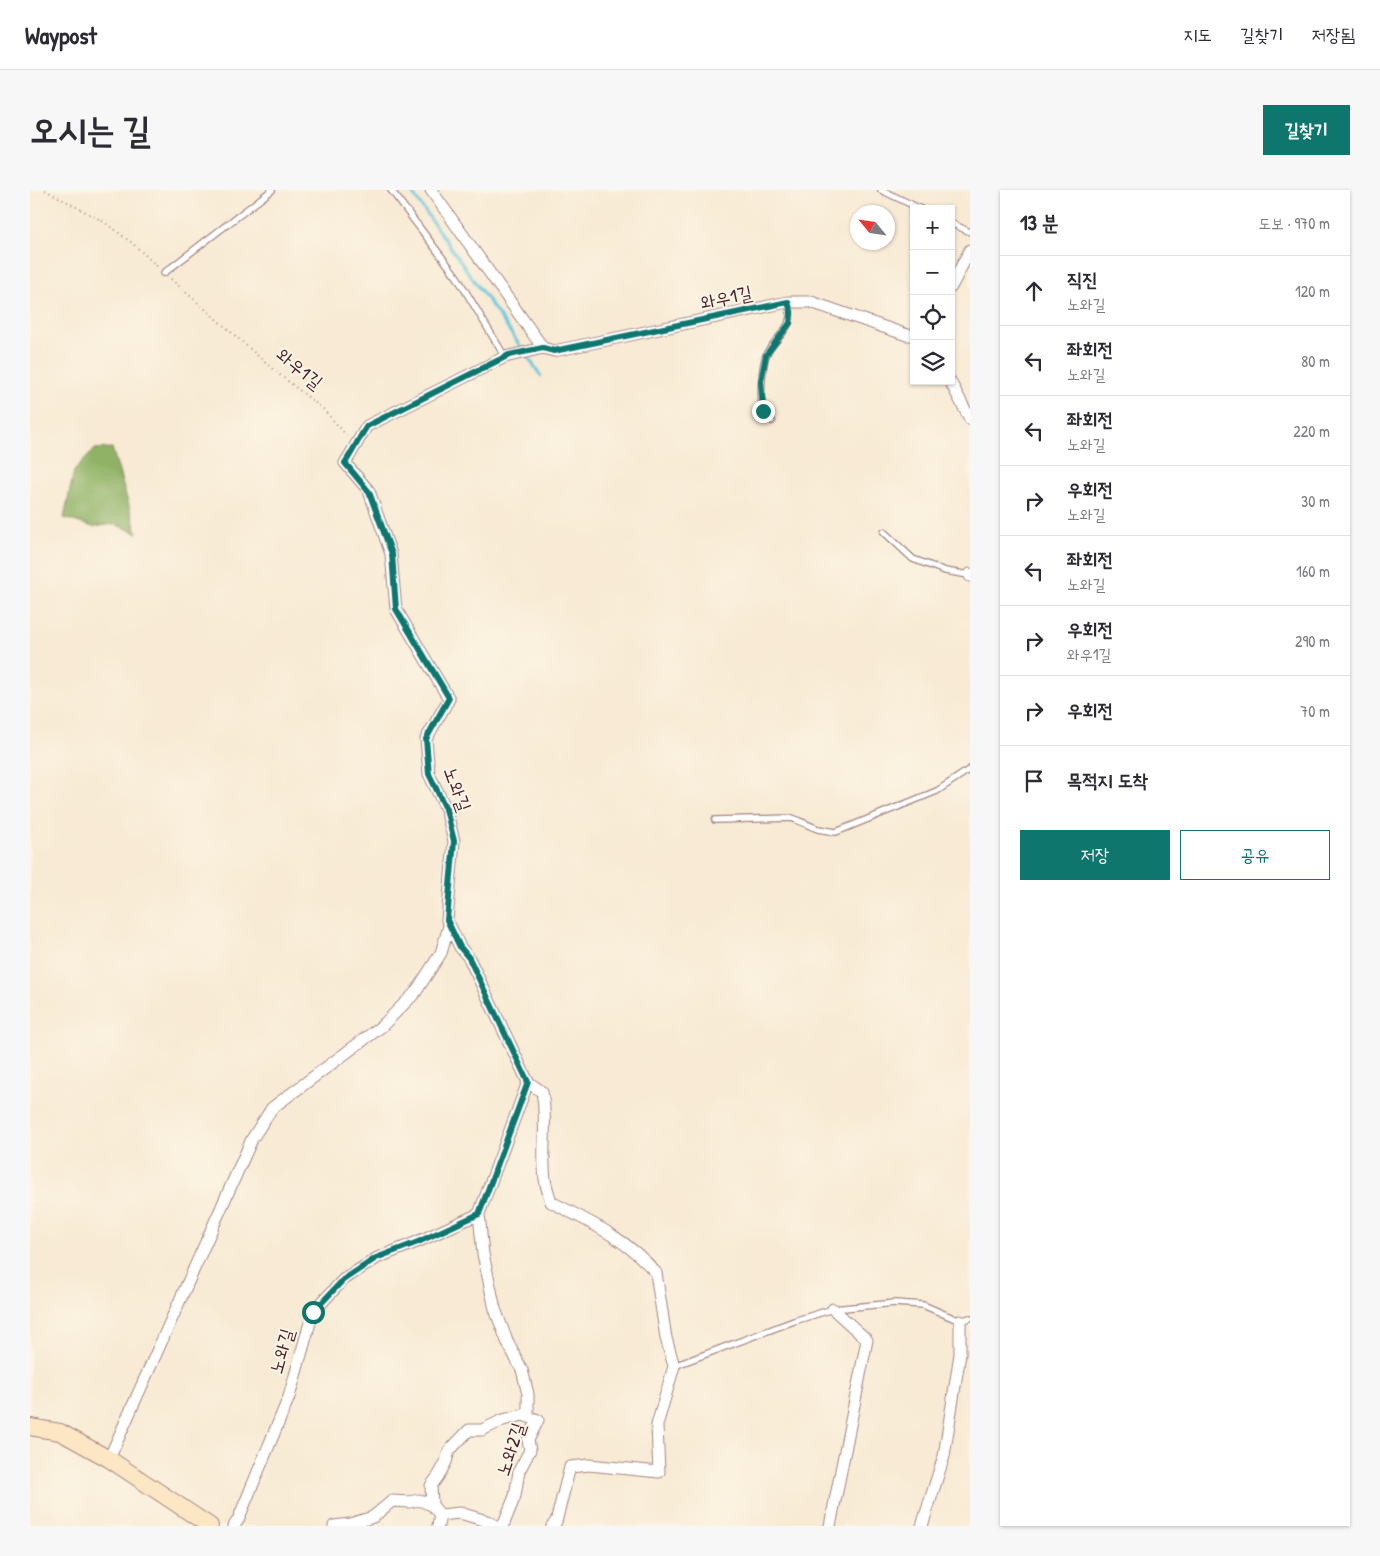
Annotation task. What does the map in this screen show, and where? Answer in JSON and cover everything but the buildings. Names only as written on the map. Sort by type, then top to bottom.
[{"type":"street","points":[[430,190],[538,349]]},
{"type":"street","points":[[955,279],[970,250]]},
{"type":"street","name":"와우1길","points":[[356,447],[367,426],[507,356],[538,349],[554,351],[788,302],[811,302],[910,335]]},
{"type":"street","points":[[952,385],[970,420]]},
{"type":"street","name":"노와길","points":[[356,447],[345,463],[369,492],[392,554],[396,609],[449,698],[426,739],[429,774],[446,809],[454,841],[447,920],[460,947],[469,958],[528,1082],[542,1092],[545,1107],[545,1180],[552,1202],[615,1236],[650,1265],[656,1273],[666,1338],[674,1366]]},
{"type":"street","points":[[108,1459],[252,1139],[272,1108],[382,1026],[416,993],[440,953],[450,926]]},
{"type":"street","points":[[528,1082],[479,1214],[483,1254],[495,1309],[507,1341],[522,1370],[528,1394],[528,1417]]},
{"type":"street","name":"노와길","points":[[234,1526],[288,1397],[313,1312],[343,1280],[376,1258],[418,1242],[479,1214]]},
{"type":"street","points":[[830,1526],[867,1340],[833,1309]]},
{"type":"street","points":[[922,1526],[944,1456],[965,1320]]},
{"type":"street","points":[[552,1526],[556,1522],[570,1467],[589,1465],[659,1472],[657,1425],[674,1366]]},
{"type":"street","name":"노와2길","points":[[432,1505],[431,1486],[446,1462],[449,1451],[469,1430],[482,1430],[503,1420],[523,1415],[538,1420],[528,1440],[530,1450],[519,1470],[515,1496],[504,1523],[500,1526]]},
{"type":"street","points":[[30,1427],[60,1432],[108,1459],[210,1526]]},
{"type":"street","points":[[334,1526],[350,1524],[373,1517],[392,1501],[409,1502],[419,1500],[432,1505],[439,1521],[460,1513],[490,1522],[494,1526]]},
{"type":"lane","points":[[164,273],[272,190]]},
{"type":"lane","points":[[391,190],[457,277],[507,356]]},
{"type":"lane","points":[[881,190],[913,205]]},
{"type":"lane","points":[[955,225],[970,232]]},
{"type":"lane","points":[[772,420],[763,411],[761,381],[766,355],[790,323],[791,312],[788,302]]},
{"type":"lane","points":[[884,532],[913,559],[945,571],[970,575]]},
{"type":"lane","points":[[715,820],[792,818],[818,829],[836,832],[936,790],[970,769]]},
{"type":"lane","points":[[674,1366],[794,1321],[833,1309],[895,1303],[923,1305],[965,1320]]},
{"type":"path","name":"와우1길","points":[[45,190],[104,222],[131,242],[275,371],[323,409],[356,447]]},
{"type":"green space","points":[[112,448],[137,533],[114,524],[93,527],[64,518],[74,471],[95,449]]},
{"type":"waterway","points":[[410,190],[523,350]]},
{"type":"waterway","points":[[527,356],[541,376]]},
{"type":"route","points":[[313,1312],[343,1280],[376,1258],[418,1242],[479,1214],[528,1082],[469,958],[460,947],[447,920],[454,841],[446,809],[429,774],[426,739],[449,698],[396,609],[392,554],[369,492],[345,463],[367,426],[509,355],[543,348],[554,351],[788,302],[791,312],[790,323],[766,355],[761,381],[763,411]]}]
